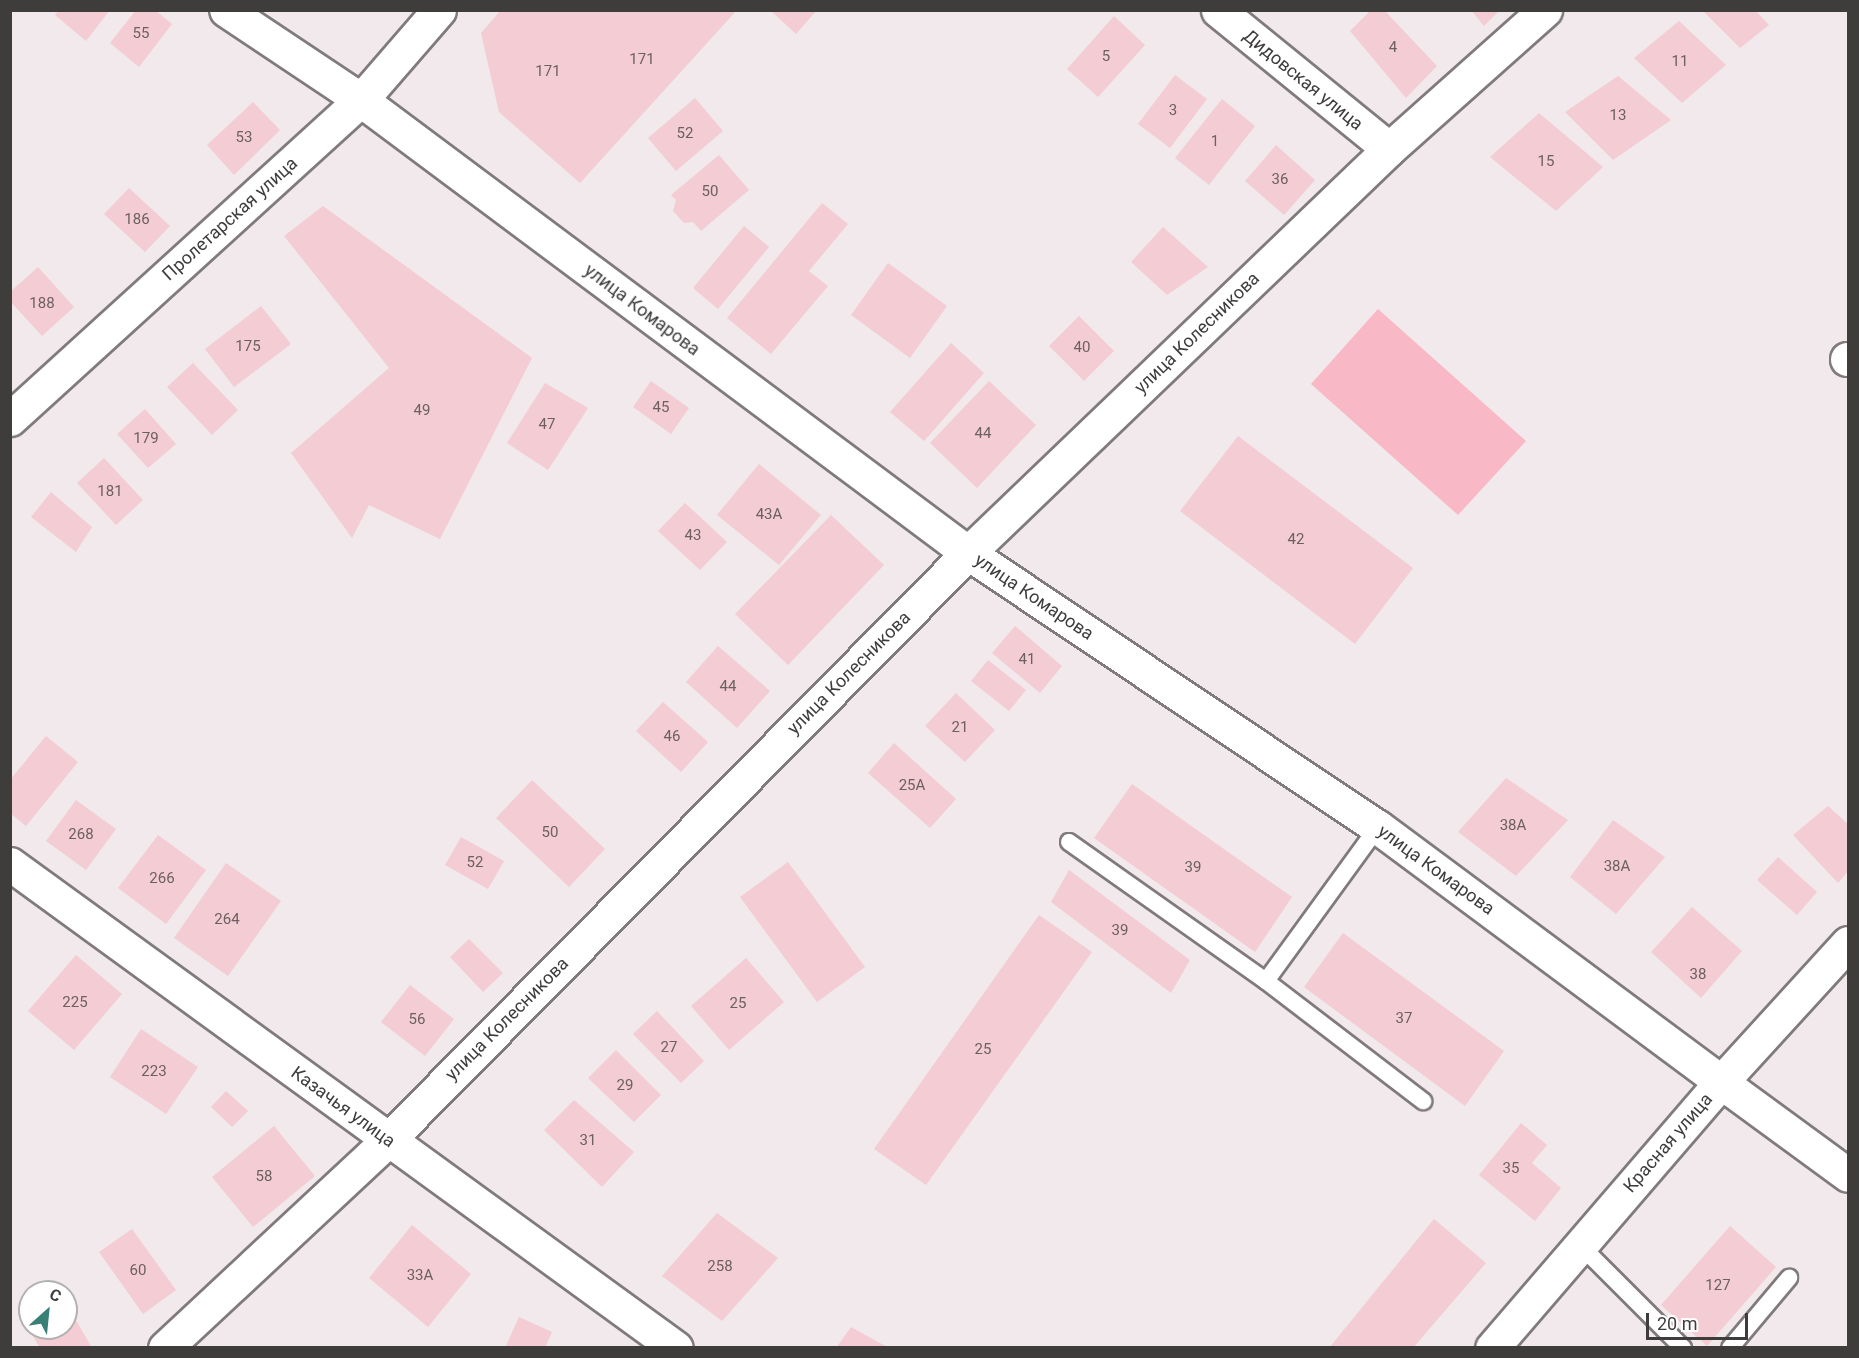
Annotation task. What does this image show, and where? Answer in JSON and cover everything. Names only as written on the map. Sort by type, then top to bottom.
[{"type":"street","name":"улица Комарова","points":[[226,10],[361,100],[968,553],[1378,827],[1848,1174]]},
{"type":"street","name":"Пролетарская улица","points":[[10,419],[361,100],[439,10]]},
{"type":"street","name":"Дидовская улица","points":[[1218,10],[1389,149]]},
{"type":"street","name":"улица Колесникова","points":[[165,1347],[388,1140],[968,553],[1389,149],[1545,10]]},
{"type":"street","name":"Казачья улица","points":[[10,864],[676,1347]]},
{"type":"street","name":"Красная улица","points":[[1492,1347],[1721,1082],[1848,943]]},
{"type":"lane","points":[[1266,981],[1378,827]]},
{"type":"lane","points":[[1069,842],[1266,981],[1423,1101]]},
{"type":"lane","points":[[1580,1245],[1683,1347]]},
{"type":"lane","points":[[1730,1347],[1789,1278]]},
{"type":"shaded area","points":[[1378,309],[1526,441],[1458,515],[1311,384]]},
{"type":"building","points":[[59,10],[110,10],[86,41],[55,15]]},
{"type":"building","points":[[136,10],[155,10],[172,24],[139,67],[110,43]]},
{"type":"building","points":[[501,10],[737,10],[580,183],[499,112],[481,33]]},
{"type":"building","points":[[770,10],[817,10],[796,34]]},
{"type":"building","points":[[1371,10],[1384,10],[1437,66],[1406,98],[1350,31]]},
{"type":"building","points":[[1471,10],[1500,10],[1484,26]]},
{"type":"building","points":[[1702,10],[1755,10],[1769,25],[1740,48]]},
{"type":"building","points":[[1114,16],[1145,45],[1098,97],[1067,69]]},
{"type":"building","points":[[1679,21],[1726,65],[1682,103],[1634,58]]},
{"type":"building","points":[[1175,75],[1207,99],[1170,148],[1138,124]]},
{"type":"building","points":[[1618,76],[1671,120],[1613,160],[1565,112]]},
{"type":"building","points":[[695,98],[723,131],[676,171],[648,138]]},
{"type":"building","points":[[1222,99],[1255,126],[1209,185],[1175,158]]},
{"type":"building","points":[[253,102],[280,130],[234,175],[207,145]]},
{"type":"building","points":[[1539,113],[1603,167],[1556,211],[1490,157]]},
{"type":"building","points":[[1276,145],[1315,180],[1284,215],[1245,181]]},
{"type":"building","points":[[719,155],[749,190],[701,231],[693,222],[684,223],[673,211],[676,200],[671,195]]},
{"type":"building","points":[[129,188],[170,226],[145,252],[104,214]]},
{"type":"building","points":[[822,203],[848,224],[809,271],[828,286],[771,354],[727,318]]},
{"type":"building","points":[[323,206],[532,358],[440,539],[369,505],[352,538],[291,453],[389,368],[284,236]]},
{"type":"building","points":[[744,226],[769,247],[718,309],[693,288]]},
{"type":"building","points":[[1163,227],[1208,267],[1167,295],[1131,262]]},
{"type":"building","points":[[888,263],[947,306],[910,358],[851,315]]},
{"type":"building","points":[[38,267],[74,307],[42,336],[10,301],[10,292]]},
{"type":"building","points":[[261,306],[291,344],[234,387],[205,349]]},
{"type":"building","points":[[1079,316],[1114,351],[1084,381],[1049,346]]},
{"type":"building","points":[[951,343],[984,373],[924,441],[890,412]]},
{"type":"building","points":[[193,363],[238,410],[212,435],[167,387]]},
{"type":"building","points":[[651,381],[689,408],[671,434],[633,407]]},
{"type":"building","points":[[989,381],[1036,425],[977,488],[930,443]]},
{"type":"building","points":[[545,383],[588,408],[548,470],[507,443]]},
{"type":"building","points":[[145,409],[176,444],[148,468],[117,434]]},
{"type":"building","points":[[1238,436],[1413,568],[1355,644],[1180,511]]},
{"type":"building","points":[[104,458],[143,500],[116,525],[77,483]]},
{"type":"building","points":[[759,464],[821,515],[779,565],[717,515]]},
{"type":"building","points":[[51,492],[92,527],[76,552],[31,517]]},
{"type":"building","points":[[685,503],[727,542],[700,570],[658,531]]},
{"type":"building","points":[[831,515],[884,565],[788,665],[735,614]]},
{"type":"building","points":[[1015,626],[1062,666],[1040,693],[992,653]]},
{"type":"building","points":[[718,646],[770,691],[737,728],[686,682]]},
{"type":"building","points":[[988,660],[1026,690],[1009,711],[971,681]]},
{"type":"building","points":[[956,693],[995,730],[965,762],[925,726]]},
{"type":"building","points":[[663,702],[708,742],[681,772],[636,731]]},
{"type":"building","points":[[46,736],[78,762],[26,826],[10,813],[10,780]]},
{"type":"building","points":[[894,743],[956,799],[930,828],[868,773]]},
{"type":"building","points":[[1506,778],[1568,820],[1516,876],[1458,832]]},
{"type":"building","points":[[532,780],[605,849],[569,887],[496,818]]},
{"type":"building","points":[[1132,784],[1292,897],[1255,952],[1094,838]]},
{"type":"building","points":[[76,800],[116,829],[86,870],[46,841]]},
{"type":"building","points":[[1828,806],[1848,824],[1848,871],[1838,883],[1793,835]]},
{"type":"building","points":[[1613,820],[1665,857],[1616,914],[1570,877]]},
{"type":"building","points":[[158,835],[206,870],[166,924],[118,888]]},
{"type":"building","points":[[461,837],[504,861],[488,889],[445,865]]},
{"type":"building","points":[[1778,857],[1817,892],[1797,915],[1757,880]]},
{"type":"building","points":[[788,862],[865,967],[817,1002],[740,897]]},
{"type":"building","points":[[226,863],[281,901],[228,976],[174,938]]},
{"type":"building","points":[[1069,870],[1190,960],[1171,993],[1051,902]]},
{"type":"building","points":[[1692,907],[1742,951],[1701,998],[1651,952]]},
{"type":"building","points":[[1039,915],[1092,952],[926,1185],[874,1149]]},
{"type":"building","points":[[1343,933],[1504,1051],[1465,1106],[1304,987]]},
{"type":"building","points":[[469,939],[503,973],[483,992],[450,957]]},
{"type":"building","points":[[76,955],[122,994],[74,1050],[28,1011]]},
{"type":"building","points":[[746,958],[784,1002],[729,1050],[691,1006]]},
{"type":"building","points":[[410,985],[454,1019],[425,1056],[381,1022]]},
{"type":"building","points":[[657,1011],[704,1061],[681,1083],[633,1034]]},
{"type":"building","points":[[141,1029],[198,1067],[166,1114],[110,1077]]},
{"type":"building","points":[[616,1050],[661,1095],[634,1122],[588,1078]]},
{"type":"building","points":[[226,1091],[248,1111],[232,1127],[211,1107]]},
{"type":"building","points":[[574,1100],[634,1152],[602,1187],[544,1130]]},
{"type":"building","points":[[1521,1123],[1547,1145],[1532,1163],[1561,1188],[1535,1221],[1479,1175]]},
{"type":"building","points":[[274,1126],[315,1176],[253,1227],[212,1177]]},
{"type":"building","points":[[717,1213],[778,1258],[722,1321],[662,1276]]},
{"type":"building","points":[[1434,1219],[1486,1263],[1413,1348],[1329,1348]]},
{"type":"building","points":[[412,1225],[471,1274],[428,1327],[369,1278]]},
{"type":"building","points":[[1730,1226],[1776,1267],[1707,1346],[1661,1305]]},
{"type":"building","points":[[132,1229],[176,1290],[143,1314],[99,1252]]},
{"type":"building","points":[[519,1317],[552,1332],[545,1348],[505,1348]]},
{"type":"building","points":[[78,1324],[92,1348],[40,1348],[35,1340],[78,1340]]},
{"type":"building","points":[[851,1327],[889,1348],[836,1348]]}]
